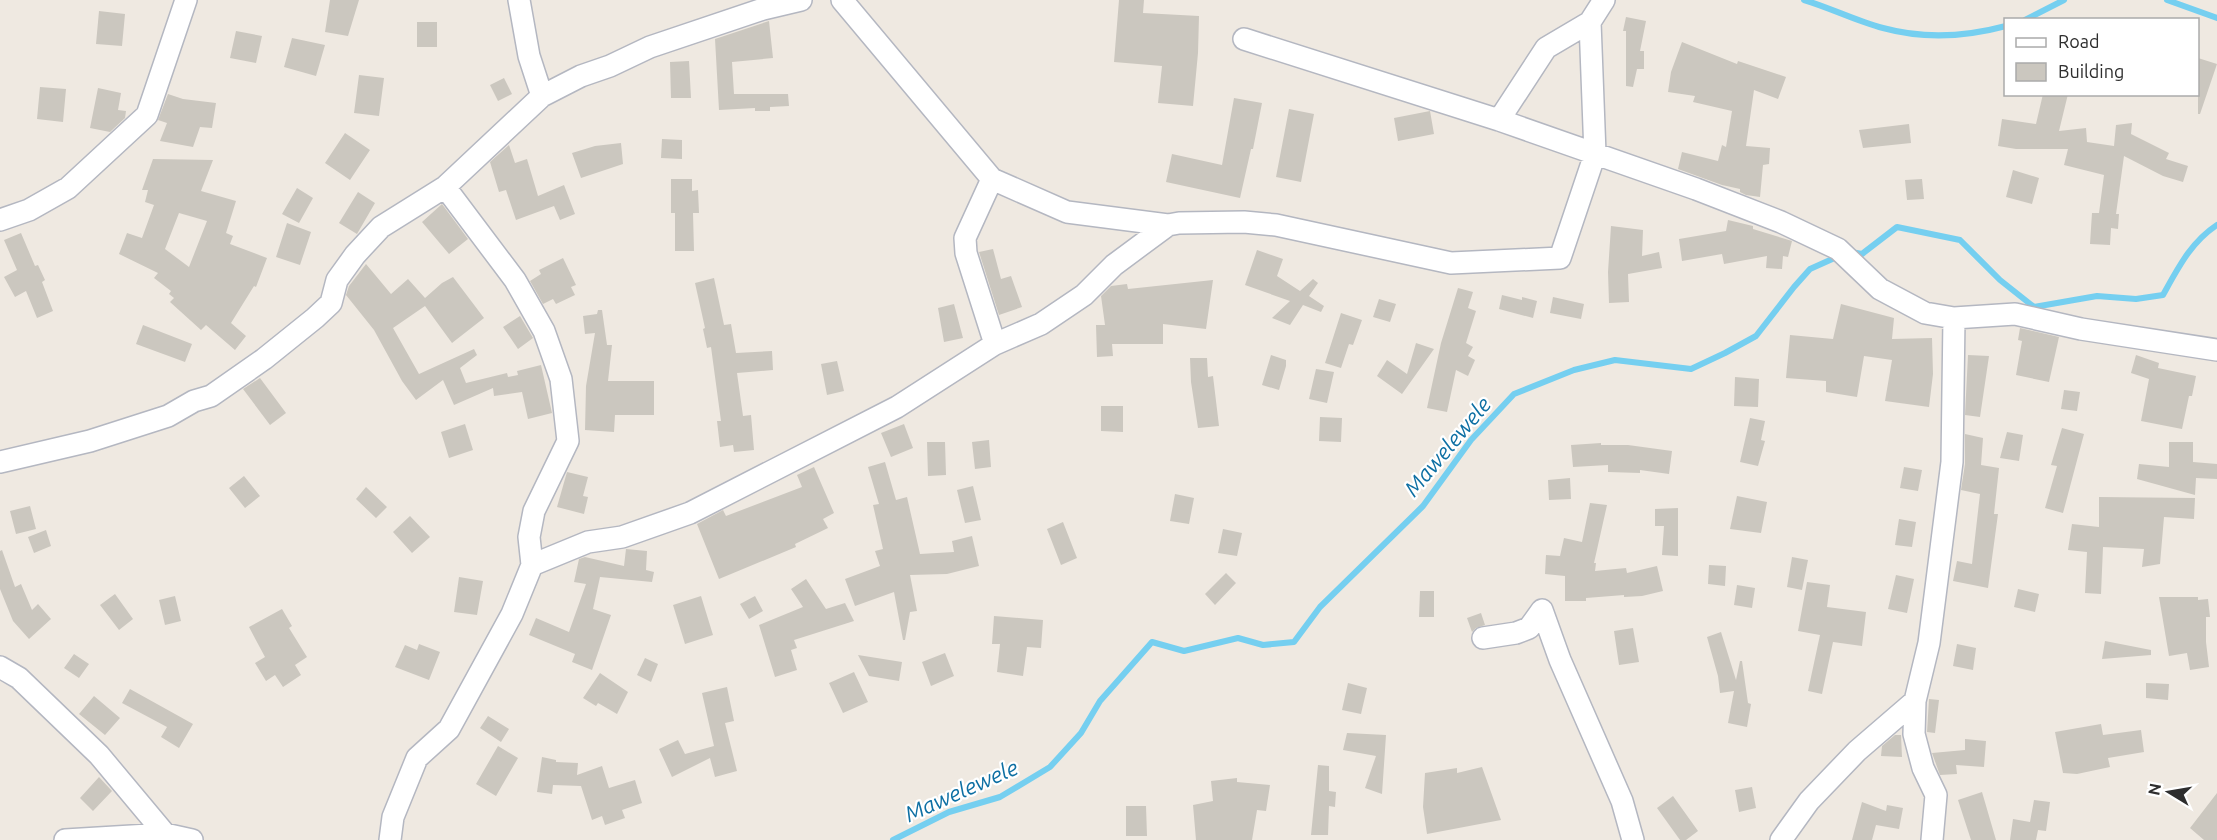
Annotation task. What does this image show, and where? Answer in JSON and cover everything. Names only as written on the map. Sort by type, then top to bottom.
[{"type":"street","points":[[0,220],[29,210],[68,188],[147,115],[186,0]]},
{"type":"street","points":[[519,0],[529,56],[542,96]]},
{"type":"street","points":[[0,462],[90,441],[168,416],[195,401],[211,396],[264,359],[315,318],[331,303],[337,280],[355,255],[381,227],[445,187],[542,96],[581,76],[610,66],[650,47],[763,9],[801,0]]},
{"type":"street","points":[[842,0],[992,179],[1067,212],[1168,225],[1244,222],[1276,225],[1451,263],[1560,258],[1595,154],[1590,22]]},
{"type":"street","points":[[1499,120],[1546,48],[1590,22],[1604,0]]},
{"type":"street","points":[[1244,39],[1499,120],[1696,189],[1781,222],[1838,249],[1880,289],[1925,313],[1954,318],[2015,314],[2081,329],[2217,350]]},
{"type":"street","points":[[992,179],[965,238],[966,253],[995,344]]},
{"type":"street","points":[[390,840],[393,817],[417,758],[449,729],[504,630],[532,565],[529,537],[534,511],[568,441],[561,379],[543,331],[515,280],[445,187]]},
{"type":"street","points":[[532,565],[588,542],[622,537],[690,513],[897,407],[995,344],[1041,324],[1084,295],[1114,266],[1168,225]]},
{"type":"street","points":[[1932,840],[1936,795],[1923,768],[1914,734],[1915,701],[1929,643],[1952,462],[1954,318]]},
{"type":"street","points":[[1484,638],[1516,633],[1529,628],[1542,610],[1560,660],[1622,801],[1633,840]]},
{"type":"street","points":[[0,667],[20,678],[99,755],[165,834]]},
{"type":"street","points":[[1781,840],[1809,801],[1857,751],[1915,701]]},
{"type":"street","points":[[65,840],[165,834],[192,840]]},
{"type":"building","points":[[330,0],[359,0],[348,36],[325,32]]},
{"type":"building","points":[[1119,0],[1144,0],[1143,13],[1199,16],[1193,106],[1158,103],[1162,66],[1114,62]]},
{"type":"building","points":[[99,11],[125,14],[122,46],[96,44]]},
{"type":"building","points":[[1626,17],[1646,21],[1640,51],[1644,51],[1644,69],[1637,69],[1633,87],[1626,86],[1626,31],[1623,31]]},
{"type":"building","points":[[769,21],[773,58],[732,62],[734,94],[788,94],[789,106],[770,107],[770,111],[755,111],[755,108],[719,110],[715,39]]},
{"type":"building","points":[[417,22],[437,22],[437,47],[417,47]]},
{"type":"building","points":[[236,31],[262,36],[256,63],[230,58]]},
{"type":"building","points":[[292,38],[325,45],[316,76],[284,67]]},
{"type":"building","points":[[1682,42],[1737,64],[1738,61],[1786,77],[1778,99],[1754,90],[1746,146],[1770,148],[1769,164],[1763,165],[1760,197],[1746,195],[1740,192],[1740,189],[1678,169],[1682,152],[1718,161],[1722,145],[1726,147],[1732,111],[1693,102],[1695,96],[1668,92],[1671,72]]},
{"type":"building","points":[[2199,58],[2217,64],[2200,114],[2198,114]]},
{"type":"building","points":[[689,61],[691,98],[671,98],[670,62]]},
{"type":"building","points":[[359,75],[384,78],[379,116],[354,113]]},
{"type":"building","points":[[504,78],[512,94],[498,101],[490,85]]},
{"type":"building","points":[[40,87],[66,89],[63,122],[37,119]]},
{"type":"building","points":[[98,88],[121,93],[118,110],[126,111],[125,118],[110,132],[90,128]]},
{"type":"building","points":[[168,94],[183,99],[216,103],[212,128],[200,127],[193,147],[160,141],[167,123],[158,120]]},
{"type":"building","points":[[2043,96],[2068,96],[2059,131],[2086,128],[2087,142],[2114,146],[2116,125],[2132,123],[2131,134],[2169,153],[2166,159],[2188,166],[2183,182],[2163,176],[2124,156],[2116,214],[2119,214],[2118,229],[2111,228],[2110,245],[2090,244],[2092,213],[2099,213],[2104,175],[2064,165],[2068,149],[2016,149],[1998,146],[2002,119],[2036,124]]},
{"type":"building","points":[[1234,98],[1262,103],[1240,198],[1166,182],[1172,154],[1222,165]]},
{"type":"building","points":[[1289,109],[1314,114],[1301,182],[1276,177]]},
{"type":"building","points":[[1430,111],[1434,134],[1398,141],[1394,118]]},
{"type":"building","points":[[1909,124],[1911,143],[1863,148],[1859,130]]},
{"type":"building","points":[[345,133],[370,150],[350,180],[325,163]]},
{"type":"building","points":[[662,139],[682,140],[682,159],[661,158]]},
{"type":"building","points":[[621,143],[623,164],[581,178],[572,153],[595,146]]},
{"type":"building","points":[[509,145],[515,163],[527,159],[538,196],[564,185],[575,214],[560,220],[554,206],[516,220],[506,190],[499,192],[490,162]]},
{"type":"building","points":[[153,159],[213,160],[201,191],[236,201],[226,233],[233,236],[230,244],[267,258],[256,287],[254,286],[231,323],[246,336],[235,350],[206,325],[201,330],[170,302],[174,298],[169,294],[171,291],[154,278],[158,273],[119,254],[127,233],[142,238],[154,205],[145,202],[148,190],[142,190]],"holes":[[[179,213],[207,221],[189,267],[165,249]]]},
{"type":"building","points":[[2013,170],[2039,178],[2032,204],[2006,197]]},
{"type":"building","points":[[671,179],[692,179],[692,191],[698,190],[699,213],[693,213],[694,251],[675,251],[675,213],[671,213]]},
{"type":"building","points":[[1922,179],[1924,199],[1907,200],[1905,180]]},
{"type":"building","points":[[297,188],[313,198],[299,223],[282,214]]},
{"type":"building","points":[[358,192],[375,203],[357,234],[339,223]]},
{"type":"building","points":[[442,204],[468,239],[449,254],[422,222]]},
{"type":"building","points":[[1728,220],[1753,226],[1753,229],[1792,241],[1788,257],[1783,256],[1782,269],[1766,268],[1767,256],[1724,264],[1722,254],[1682,261],[1679,239],[1726,231]]},
{"type":"building","points":[[287,223],[311,232],[300,265],[276,257]]},
{"type":"building","points":[[1611,226],[1643,230],[1642,256],[1659,252],[1662,268],[1628,274],[1629,302],[1609,303],[1608,272]]},
{"type":"building","points":[[21,233],[35,266],[38,265],[45,280],[42,282],[53,311],[37,318],[26,291],[15,297],[4,277],[17,270],[4,240]]},
{"type":"building","points":[[993,249],[1001,279],[1011,276],[1022,307],[999,315],[979,252]]},
{"type":"building","points":[[1257,250],[1283,259],[1277,276],[1300,291],[1313,279],[1318,283],[1309,296],[1324,306],[1321,312],[1303,305],[1290,325],[1272,318],[1290,301],[1245,285]]},
{"type":"building","points":[[563,258],[576,285],[571,287],[575,295],[556,304],[553,299],[543,304],[530,281],[541,274],[539,270]]},
{"type":"building","points":[[366,264],[391,294],[408,279],[425,298],[442,283],[453,277],[484,318],[452,343],[425,306],[393,328],[419,374],[474,349],[477,355],[460,368],[466,383],[507,373],[508,377],[518,375],[517,371],[541,365],[552,413],[528,419],[522,392],[494,396],[493,388],[454,405],[443,380],[416,400],[402,381],[374,330],[346,295],[349,286]]},
{"type":"building","points":[[714,278],[724,325],[731,324],[736,353],[772,351],[773,370],[737,373],[743,416],[751,415],[754,450],[734,452],[733,445],[720,447],[717,421],[721,421],[711,347],[707,348],[695,283]]},
{"type":"building","points":[[1213,280],[1206,329],[1163,324],[1163,344],[1112,344],[1113,356],[1097,357],[1096,325],[1105,325],[1101,296],[1111,286],[1127,284],[1128,289]]},
{"type":"building","points":[[1458,288],[1473,292],[1468,308],[1476,311],[1466,343],[1473,347],[1468,356],[1475,360],[1468,376],[1456,370],[1447,412],[1427,408],[1441,343]]},
{"type":"building","points":[[1502,295],[1537,301],[1533,318],[1499,309]]},
{"type":"building","points":[[1553,297],[1584,304],[1581,319],[1550,313]]},
{"type":"building","points":[[1379,299],[1396,304],[1390,322],[1373,317]]},
{"type":"building","points":[[954,304],[963,338],[944,342],[938,308]]},
{"type":"building","points":[[1841,304],[1894,318],[1892,339],[1932,338],[1933,374],[1929,407],[1885,401],[1892,360],[1864,356],[1857,397],[1826,392],[1826,381],[1786,378],[1790,335],[1833,339]]},
{"type":"building","points":[[598,310],[602,310],[607,345],[612,345],[608,381],[654,381],[654,415],[615,415],[614,432],[585,430],[586,386],[595,333],[585,334],[583,316],[597,314]]},
{"type":"building","points":[[1341,313],[1362,320],[1353,345],[1349,344],[1341,368],[1325,363]]},
{"type":"building","points":[[520,316],[533,338],[518,349],[503,327]]},
{"type":"building","points":[[143,325],[192,344],[185,362],[136,344]]},
{"type":"building","points":[[2020,328],[2059,337],[2049,382],[2016,375],[2022,341],[2018,340]]},
{"type":"building","points":[[1416,343],[1434,349],[1402,394],[1377,376],[1387,360],[1407,374]]},
{"type":"building","points":[[1271,355],[1286,360],[1279,390],[1262,385]]},
{"type":"building","points":[[1968,355],[1989,356],[1980,417],[1965,415]]},
{"type":"building","points":[[2136,355],[2159,363],[2158,368],[2196,376],[2182,429],[2141,421],[2149,379],[2131,373]]},
{"type":"building","points":[[1190,358],[1207,358],[1208,377],[1213,376],[1219,426],[1198,428]]},
{"type":"building","points":[[837,361],[844,391],[827,395],[821,364]]},
{"type":"building","points":[[1316,369],[1334,372],[1327,403],[1309,399]]},
{"type":"building","points":[[1735,377],[1759,379],[1758,407],[1734,406]]},
{"type":"building","points":[[260,378],[286,413],[270,425],[243,389]]},
{"type":"building","points":[[2064,390],[2080,392],[2077,411],[2061,409]]},
{"type":"building","points":[[1101,406],[1123,406],[1123,432],[1101,431]]},
{"type":"building","points":[[1320,417],[1342,418],[1341,442],[1319,441]]},
{"type":"building","points":[[1750,418],[1765,421],[1761,440],[1765,441],[1758,466],[1740,462]]},
{"type":"building","points":[[465,424],[473,450],[449,458],[441,432]]},
{"type":"building","points":[[904,424],[913,448],[891,457],[881,433]]},
{"type":"building","points":[[2062,428],[2084,434],[2063,513],[2045,508],[2057,466],[2051,465]]},
{"type":"building","points":[[2007,432],[2023,435],[2019,461],[2000,458]]},
{"type":"building","points":[[1965,434],[1983,438],[1981,465],[1999,468],[1994,514],[1998,514],[1988,588],[1953,581],[1957,561],[1972,564],[1980,494],[1961,490],[1965,464]]},
{"type":"building","points":[[989,440],[991,467],[975,469],[972,442]]},
{"type":"building","points":[[927,442],[945,442],[946,475],[928,476]]},
{"type":"building","points":[[2169,442],[2193,442],[2193,462],[2217,464],[2217,479],[2196,478],[2195,495],[2137,479],[2139,464],[2169,467]]},
{"type":"building","points":[[1601,443],[1601,445],[1628,445],[1672,451],[1669,474],[1640,470],[1640,473],[1608,472],[1608,465],[1573,467],[1571,445]]},
{"type":"building","points":[[885,462],[896,500],[907,497],[920,554],[954,552],[952,541],[972,536],[979,566],[947,574],[910,575],[917,611],[910,612],[905,640],[903,640],[894,592],[855,606],[845,579],[880,566],[875,551],[883,549],[873,505],[879,504],[868,467]]},
{"type":"building","points":[[814,467],[834,513],[823,519],[828,528],[795,544],[796,547],[719,579],[697,524],[723,510],[726,516],[802,487],[797,475]]},
{"type":"building","points":[[1904,467],[1922,470],[1918,491],[1900,488]]},
{"type":"building","points":[[567,472],[588,477],[583,496],[588,497],[584,514],[557,507]]},
{"type":"building","points":[[244,476],[260,496],[245,508],[229,488]]},
{"type":"building","points":[[1570,478],[1571,499],[1549,500],[1548,480]]},
{"type":"building","points":[[973,486],[981,520],[965,523],[957,490]]},
{"type":"building","points":[[366,487],[387,507],[376,518],[356,499]]},
{"type":"building","points":[[1175,494],[1194,498],[1189,524],[1170,521]]},
{"type":"building","points":[[1737,496],[1767,502],[1761,533],[1730,529]]},
{"type":"building","points":[[2099,497],[2195,498],[2194,519],[2164,517],[2160,564],[2142,567],[2144,549],[2103,547],[2101,594],[2085,593],[2087,552],[2068,550],[2072,524],[2099,527]]},
{"type":"building","points":[[1590,503],[1607,505],[1594,563],[1596,563],[1595,571],[1626,568],[1627,573],[1657,566],[1663,591],[1642,596],[1624,597],[1624,595],[1586,598],[1586,601],[1565,601],[1565,576],[1545,574],[1546,555],[1560,556],[1564,538],[1582,542]]},
{"type":"building","points":[[30,506],[36,529],[16,534],[10,511]]},
{"type":"building","points":[[1678,508],[1678,556],[1662,555],[1664,526],[1655,526],[1655,509]]},
{"type":"building","points":[[410,516],[430,537],[412,553],[393,532]]},
{"type":"building","points":[[1899,519],[1916,522],[1912,547],[1895,545]]},
{"type":"building","points":[[1063,522],[1077,558],[1061,565],[1047,529]]},
{"type":"building","points":[[1223,529],[1242,533],[1237,556],[1218,553]]},
{"type":"building","points":[[46,530],[51,546],[34,553],[28,537]]},
{"type":"building","points":[[626,549],[647,551],[646,570],[654,572],[652,582],[600,577],[593,609],[611,615],[592,670],[572,662],[575,654],[529,635],[536,618],[569,632],[586,584],[574,582],[579,559],[585,557],[624,566]]},
{"type":"building","points":[[2,550],[15,587],[21,584],[32,610],[38,604],[51,619],[29,639],[13,621],[0,589],[0,551]]},
{"type":"building","points":[[1792,557],[1808,560],[1802,590],[1787,587]]},
{"type":"building","points":[[1709,565],[1726,566],[1725,586],[1708,584]]},
{"type":"building","points":[[1226,573],[1236,583],[1215,605],[1205,594]]},
{"type":"building","points":[[1896,575],[1914,579],[1907,613],[1888,609]]},
{"type":"building","points":[[459,577],[483,581],[477,615],[454,612]]},
{"type":"building","points":[[806,579],[826,609],[845,603],[854,621],[794,640],[797,648],[791,650],[797,670],[775,677],[759,625],[803,607],[791,589]]},
{"type":"building","points":[[1807,582],[1830,585],[1827,607],[1866,612],[1862,646],[1833,642],[1822,694],[1808,691],[1820,635],[1798,631]]},
{"type":"building","points":[[1737,585],[1755,588],[1752,608],[1734,605]]},
{"type":"building","points":[[2018,589],[2039,594],[2035,612],[2014,607]]},
{"type":"building","points":[[1420,591],[1434,591],[1434,617],[1419,617]]},
{"type":"building","points":[[115,594],[133,619],[119,630],[100,605]]},
{"type":"building","points":[[175,596],[181,621],[165,625],[159,600]]},
{"type":"building","points":[[701,596],[713,635],[685,644],[673,605]]},
{"type":"building","points":[[755,596],[763,611],[749,619],[740,604]]},
{"type":"building","points":[[2159,597],[2208,599],[2210,617],[2206,617],[2206,642],[2209,667],[2190,670],[2187,653],[2169,656]]},
{"type":"building","points":[[282,609],[292,626],[289,628],[307,657],[295,665],[301,675],[283,687],[275,675],[266,681],[255,663],[265,657],[249,627]]},
{"type":"building","points":[[1481,613],[1485,625],[1472,632],[1467,618]]},
{"type":"building","points":[[994,616],[1043,620],[1041,648],[1027,647],[1023,676],[997,672],[1000,644],[992,644]]},
{"type":"building","points":[[1633,628],[1639,662],[1619,665],[1614,631]]},
{"type":"building","points":[[1721,632],[1736,680],[1740,661],[1742,661],[1748,703],[1751,704],[1747,727],[1728,723],[1734,691],[1720,693],[1718,676],[1707,637]]},
{"type":"building","points":[[2105,641],[2151,650],[2151,655],[2102,659]]},
{"type":"building","points":[[419,644],[440,652],[429,680],[395,667],[405,645],[417,650]]},
{"type":"building","points":[[1957,644],[1976,648],[1973,670],[1953,666]]},
{"type":"building","points":[[945,653],[954,676],[931,686],[922,662]]},
{"type":"building","points":[[74,654],[89,664],[79,678],[64,668]]},
{"type":"building","points":[[858,655],[902,662],[899,681],[869,676]]},
{"type":"building","points":[[645,658],[658,664],[651,682],[637,675]]},
{"type":"building","points":[[854,672],[868,702],[843,713],[829,683]]},
{"type":"building","points":[[600,673],[628,692],[617,714],[598,703],[596,706],[583,698]]},
{"type":"building","points":[[1348,683],[1367,688],[1361,714],[1342,710]]},
{"type":"building","points":[[2146,683],[2169,684],[2168,700],[2146,698]]},
{"type":"building","points":[[727,687],[734,721],[725,723],[737,771],[715,777],[710,758],[672,777],[659,749],[678,740],[685,754],[714,746],[702,693]]},
{"type":"building","points":[[130,689],[193,724],[179,748],[161,737],[167,727],[122,703]]},
{"type":"building","points":[[94,696],[120,718],[105,735],[79,714]]},
{"type":"building","points":[[1929,699],[1939,700],[1935,733],[1927,732]]},
{"type":"building","points":[[488,716],[509,729],[501,742],[480,728]]},
{"type":"building","points":[[2101,724],[2103,735],[2141,730],[2144,752],[2108,758],[2110,767],[2077,774],[2063,773],[2055,732]]},
{"type":"building","points":[[1347,733],[1386,735],[1382,794],[1365,788],[1376,756],[1343,750]]},
{"type":"building","points":[[1895,735],[1901,735],[1902,757],[1881,756],[1882,746]]},
{"type":"building","points":[[1965,739],[1986,741],[1984,767],[1956,765],[1957,774],[1940,775],[1932,753],[1965,750]]},
{"type":"building","points":[[498,746],[518,758],[496,796],[476,784]]},
{"type":"building","points":[[542,757],[556,760],[556,762],[578,763],[577,775],[602,766],[609,788],[635,780],[642,803],[622,810],[625,818],[605,825],[602,816],[592,820],[581,786],[553,785],[552,794],[537,792]]},
{"type":"building","points":[[1318,765],[1329,766],[1329,791],[1336,792],[1335,807],[1329,806],[1328,835],[1311,835]]},
{"type":"building","points":[[1482,767],[1501,820],[1427,834],[1423,807],[1425,773],[1457,768],[1457,773]]},
{"type":"building","points":[[99,777],[112,791],[93,811],[80,798]]},
{"type":"building","points":[[1237,778],[1237,782],[1270,785],[1266,811],[1257,810],[1252,840],[1196,840],[1193,805],[1213,801],[1211,781]]},
{"type":"building","points":[[1752,787],[1756,808],[1739,812],[1735,790]]},
{"type":"building","points":[[1982,792],[1996,840],[1971,840],[1958,800]]},
{"type":"building","points":[[2217,793],[2217,840],[2204,840],[2190,828]]},
{"type":"building","points":[[1673,796],[1698,831],[1686,840],[1680,840],[1657,808]]},
{"type":"building","points":[[2034,800],[2050,802],[2046,831],[2038,830],[2036,840],[2010,840],[2013,819],[2030,822]]},
{"type":"building","points":[[1862,802],[1886,811],[1887,805],[1903,808],[1899,829],[1876,825],[1872,840],[1852,840]]},
{"type":"building","points":[[1126,806],[1146,806],[1147,836],[1126,836]]},
{"type":"waterway","points":[[1804,0],[1873,25],[1913,34],[1960,34],[2004,26]]},
{"type":"waterway","points":[[2029,18],[2064,0]]},
{"type":"waterway","points":[[2167,0],[2217,18]]},
{"type":"waterway","name":"Mawelewele","points":[[1851,252],[1862,254],[1897,227],[1960,240],[2000,280],[2034,307],[2097,296],[2136,299],[2163,295],[2192,248],[2217,225]]},
{"type":"waterway","name":"Mawelewele","points":[[893,840],[949,812],[1000,797],[1050,767],[1081,733],[1100,701],[1152,642],[1184,651],[1238,638],[1263,645],[1294,642],[1320,607],[1423,506],[1471,440],[1514,394],[1574,370],[1615,360],[1691,369],[1756,336],[1810,269],[1839,256]]}]
